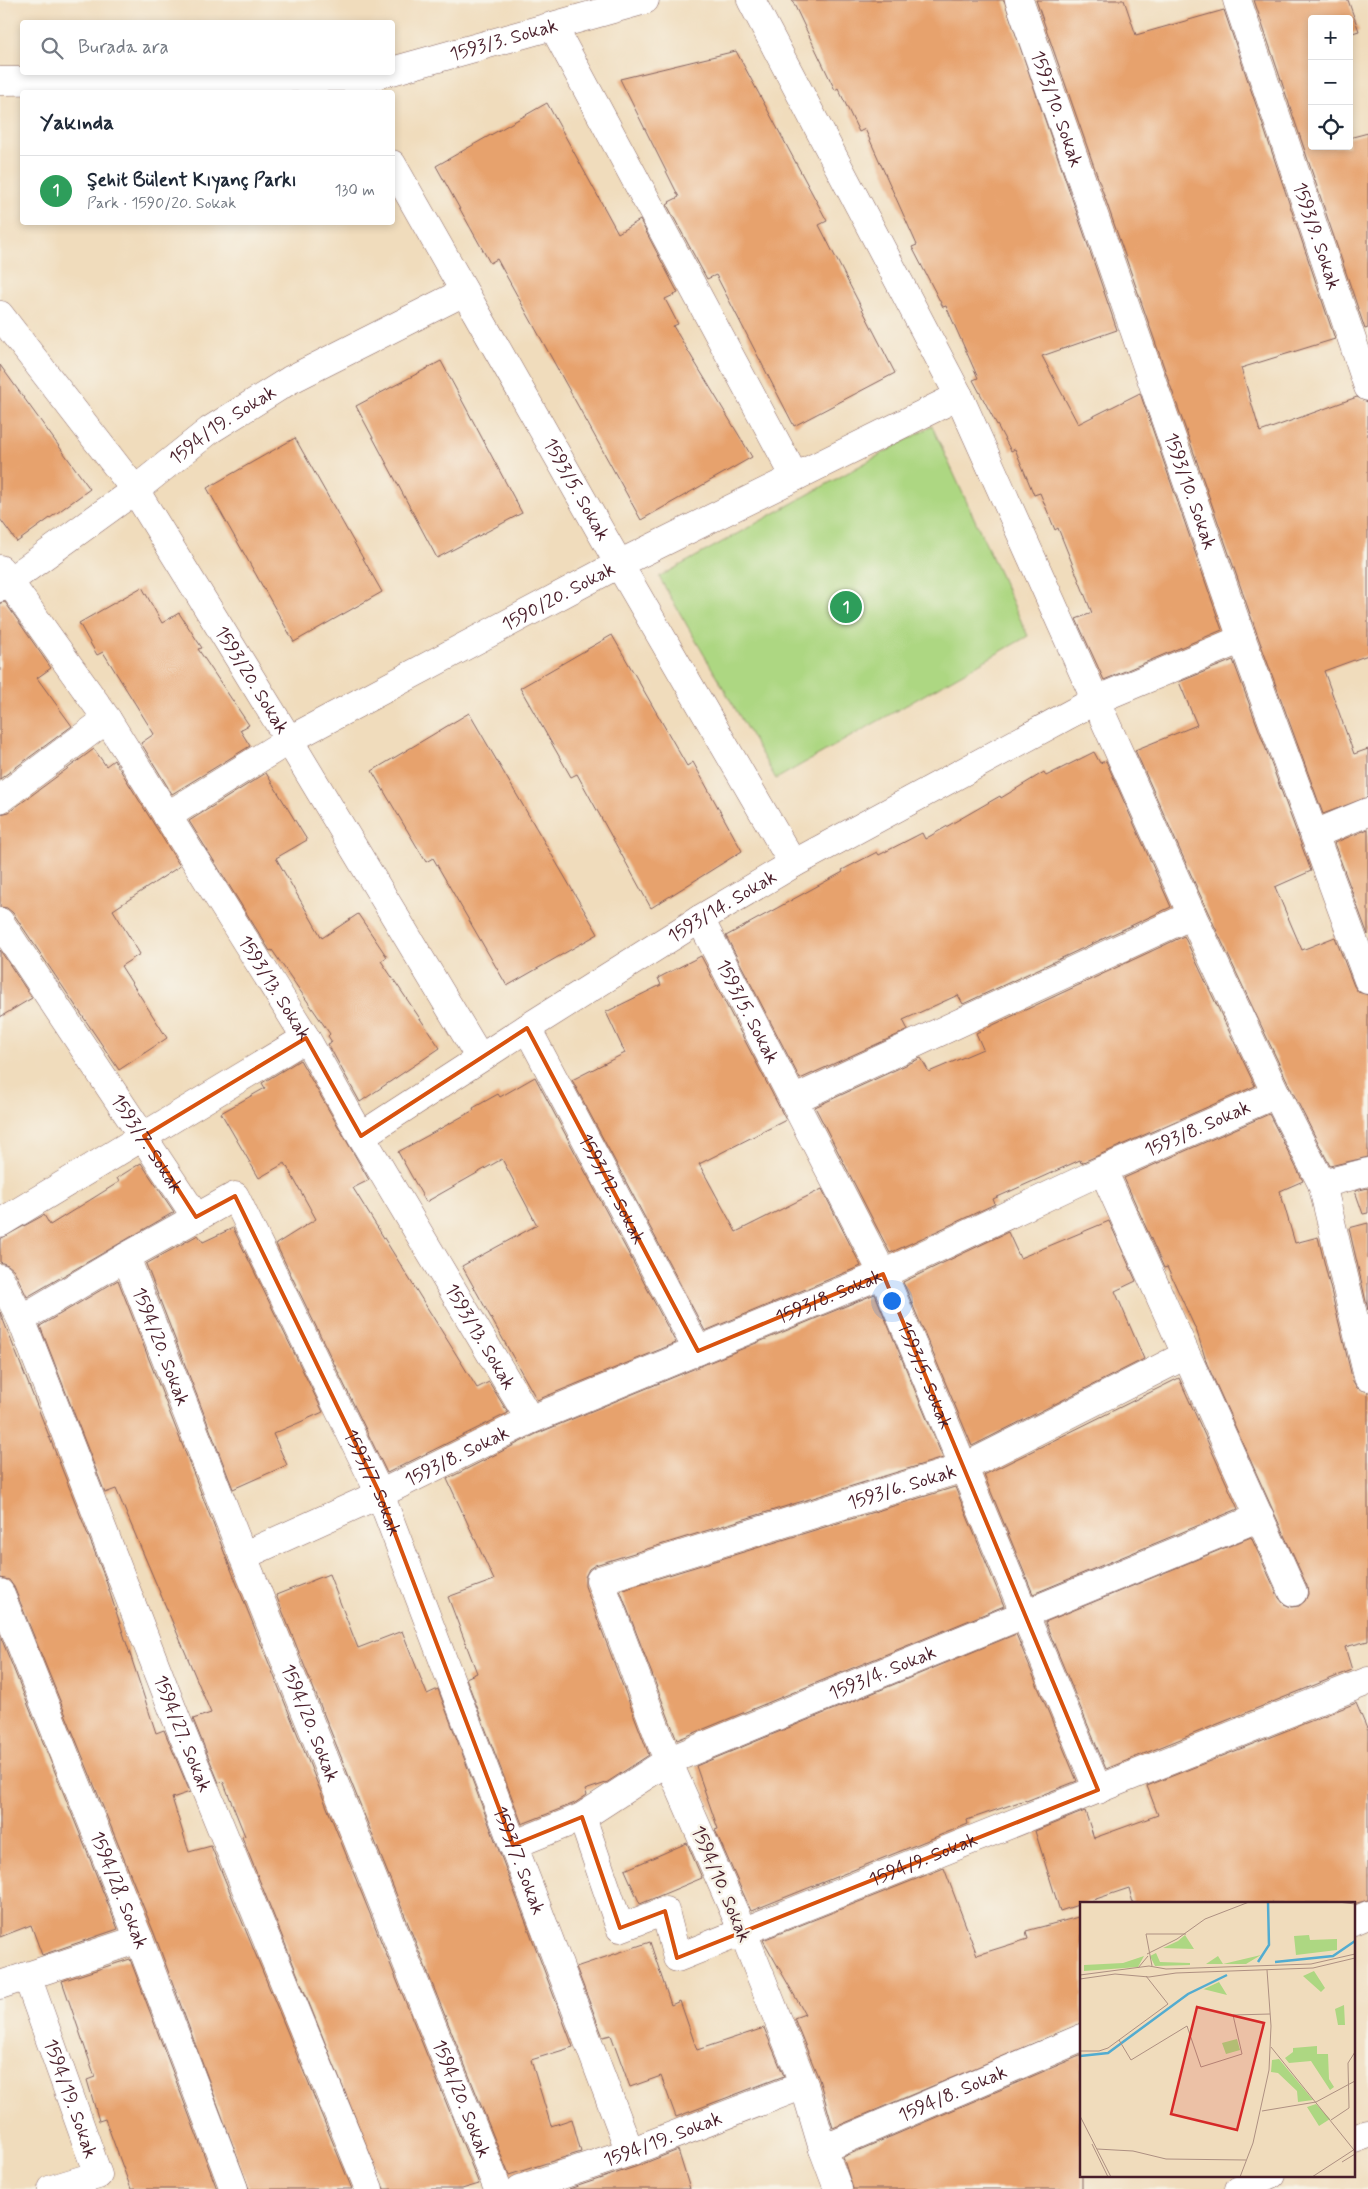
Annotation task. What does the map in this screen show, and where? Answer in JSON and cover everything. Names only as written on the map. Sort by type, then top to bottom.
[{"type":"street","name":"1593/3. Sokak","points":[[395,73],[644,0]]},
{"type":"street","points":[[751,0],[959,396],[1192,915],[1276,1094],[1322,1184],[1368,1377]]},
{"type":"street","name":"1593/10. Sokak","points":[[1019,0],[1242,639],[1368,980]]},
{"type":"street","name":"1593/9. Sokak","points":[[1237,0],[1368,387]]},
{"type":"street","points":[[553,26],[795,477]]},
{"type":"street","name":"1593/3. Sokak","points":[[0,81],[378,78]]},
{"type":"street","name":"1593/5. Sokak","points":[[395,169],[619,564],[793,864]]},
{"type":"street","name":"1594/19. Sokak","points":[[3,579],[135,490],[210,430],[290,380],[464,292]]},
{"type":"street","name":"1593/20. Sokak","points":[[0,316],[135,490],[289,740],[480,1058]]},
{"type":"street","name":"1590/20. Sokak","points":[[167,816],[289,740],[619,564],[959,396]]},
{"type":"street","name":"1593/13. Sokak","points":[[3,579],[107,719],[306,1038],[361,1136],[530,1420]]},
{"type":"street","name":"1593/14. Sokak","points":[[361,1136],[480,1058],[700,919],[793,864],[1096,700],[1242,639]]},
{"type":"street","points":[[0,799],[107,719]]},
{"type":"street","points":[[1315,834],[1368,812]]},
{"type":"street","points":[[793,1100],[1192,915]]},
{"type":"street","name":"1593/5. Sokak","points":[[700,919],[883,1274],[1098,1790]]},
{"type":"street","name":"1593/7. Sokak","points":[[0,922],[144,1136],[196,1217],[235,1196],[380,1494],[630,2152]]},
{"type":"street","name":"1593/12. Sokak","points":[[527,1028],[698,1351]]},
{"type":"street","points":[[0,1223],[306,1038]]},
{"type":"street","name":"1593/8. Sokak","points":[[243,1556],[380,1494],[530,1420],[883,1274],[1103,1170],[1276,1094]]},
{"type":"street","points":[[1103,1170],[1293,1592]]},
{"type":"street","points":[[1322,1184],[1368,1172]]},
{"type":"street","points":[[21,1319],[196,1217]]},
{"type":"street","name":"1594/20. Sokak","points":[[126,1257],[243,1556],[498,2189]]},
{"type":"street","name":"1594/27. Sokak","points":[[0,1278],[21,1319],[176,1718],[369,2189]]},
{"type":"street","name":"1593/6. Sokak","points":[[600,1580],[963,1468],[1186,1354]]},
{"type":"street","name":"1593/4. Sokak","points":[[513,1845],[582,1817],[668,1761],[1260,1517]]},
{"type":"street","name":"1594/10. Sokak","points":[[600,1580],[668,1761],[743,1932],[804,2085],[823,2149],[838,2189]]},
{"type":"street","name":"1594/28. Sokak","points":[[0,1593],[139,1939],[234,2189]]},
{"type":"street","name":"1594/9. Sokak","points":[[582,1817],[620,1928],[665,1910],[677,1958],[1368,1681]]},
{"type":"street","points":[[1356,1920],[1368,1915]]},
{"type":"street","points":[[0,1985],[139,1939]]},
{"type":"street","name":"1594/19. Sokak","points":[[26,1976],[98,2175],[52,2189]]},
{"type":"street","name":"1594/8. Sokak","points":[[823,2149],[1080,2039]]},
{"type":"street","name":"1594/19. Sokak","points":[[520,2189],[630,2152],[804,2085]]},
{"type":"street","points":[[1356,2139],[1368,2134]]},
{"type":"street","points":[[1239,2189],[1269,2176]]},
{"type":"highlighted area","points":[[527,1028],[698,1351],[883,1274],[1098,1790],[677,1958],[665,1911],[620,1928],[582,1817],[513,1845],[380,1494],[235,1196],[196,1217],[144,1136],[306,1038],[361,1136]]},
{"type":"green space","points":[[932,426],[1028,636],[776,779],[659,577]]},
{"type":"building","points":[[792,0],[1004,0],[1117,330],[1042,356],[1078,424],[1140,393],[1222,630],[1104,680],[1076,619],[1092,613],[1058,528],[1055,530],[1040,493],[1034,495],[1015,449],[1011,451],[973,380],[978,378],[946,306],[943,307],[912,247],[917,245],[865,129],[859,132],[838,88],[835,90]]},
{"type":"building","points":[[1036,0],[1124,0],[1136,35],[1224,10],[1335,339],[1241,368],[1260,432],[1357,397],[1368,402],[1368,655],[1324,671],[1354,754],[1368,749],[1368,797],[1323,814],[1257,634]]},
{"type":"building","points":[[1254,0],[1348,0],[1359,31],[1353,33],[1353,15],[1308,15],[1308,150],[1353,150],[1353,137],[1368,133],[1368,328],[1365,329]]},
{"type":"building","points":[[736,51],[827,221],[819,225],[895,373],[794,426],[716,275],[707,279],[667,205],[679,197],[620,79]]},
{"type":"building","points":[[547,103],[618,233],[640,220],[678,293],[665,299],[678,324],[673,326],[752,457],[641,520],[497,259],[490,263],[436,166]]},
{"type":"building","points":[[441,361],[522,513],[437,558],[356,406]]},
{"type":"building","points":[[0,365],[90,489],[17,542],[0,519]]},
{"type":"building","points":[[295,438],[382,592],[294,642],[207,488]]},
{"type":"building","points":[[142,587],[162,623],[179,613],[202,648],[198,649],[249,725],[240,730],[250,746],[172,794],[141,743],[154,734],[103,652],[97,655],[79,623]]},
{"type":"building","points":[[5,602],[51,668],[37,678],[72,726],[0,779],[0,603]]},
{"type":"building","points":[[612,635],[687,766],[693,762],[742,851],[651,908],[577,774],[571,777],[520,688]]},
{"type":"building","points":[[1233,660],[1311,871],[1275,887],[1302,950],[1335,937],[1354,986],[1358,992],[1368,995],[1368,1157],[1330,1166],[1290,1087],[1206,908],[1135,750],[1197,725],[1179,682]]},
{"type":"building","points":[[469,713],[598,934],[507,986],[433,858],[426,862],[372,771]]},
{"type":"building","points":[[94,749],[106,766],[114,760],[180,866],[113,910],[140,954],[121,966],[167,1038],[119,1070],[13,913],[7,908],[0,907],[0,814],[9,812]]},
{"type":"building","points":[[1094,752],[1100,763],[1106,761],[1171,907],[963,1004],[958,995],[903,1020],[908,1030],[800,1079],[726,936],[877,852],[879,855],[922,833],[925,839],[1000,796],[1001,798],[1044,772],[1046,776]]},
{"type":"building","points":[[266,773],[307,840],[276,858],[322,938],[358,914],[387,957],[381,961],[440,1048],[360,1102],[328,1044],[332,1042],[328,1036],[330,1034],[272,950],[270,951],[189,821]]},
{"type":"building","points":[[1368,829],[1368,935],[1334,843]]},
{"type":"building","points":[[1184,936],[1255,1086],[1081,1163],[1080,1160],[993,1199],[995,1204],[890,1253],[815,1107],[921,1058],[929,1072],[983,1049],[976,1033]]},
{"type":"building","points":[[0,950],[32,998],[0,1017]]},
{"type":"building","points":[[701,956],[786,1120],[699,1164],[736,1232],[822,1189],[861,1266],[705,1331],[572,1080],[625,1053],[606,1012],[661,985],[658,978]]},
{"type":"building","points":[[300,1060],[369,1180],[353,1188],[477,1388],[489,1382],[508,1413],[387,1473],[276,1244],[316,1219],[285,1163],[259,1178],[221,1113],[265,1088],[262,1083]]},
{"type":"building","points":[[535,1077],[676,1343],[537,1400],[462,1266],[537,1225],[502,1159],[426,1202],[398,1152],[474,1110],[473,1108],[498,1094],[500,1097]]},
{"type":"building","points":[[1269,1114],[1303,1181],[1280,1191],[1295,1243],[1318,1237],[1353,1381],[1357,1388],[1368,1392],[1368,1641],[1345,1647],[1352,1670],[1106,1769],[1045,1622],[1251,1537],[1279,1598],[1284,1604],[1291,1607],[1299,1606],[1305,1601],[1308,1594],[1307,1586],[1207,1364],[1197,1332],[1167,1267],[1164,1268],[1124,1178]]},
{"type":"building","points":[[141,1163],[174,1212],[27,1297],[14,1270],[0,1262],[0,1239],[44,1215],[50,1225],[119,1182],[117,1178]]},
{"type":"building","points":[[1368,1188],[1368,1213],[1363,1214],[1355,1191]]},
{"type":"building","points":[[1109,1221],[1136,1281],[1115,1291],[1144,1359],[972,1446],[903,1282],[1008,1232],[1020,1258]]},
{"type":"building","points":[[1368,1223],[1368,1310],[1349,1228]]},
{"type":"building","points":[[233,1228],[323,1412],[273,1434],[287,1465],[233,1489],[146,1264],[198,1235],[203,1242]]},
{"type":"building","points":[[118,1280],[228,1562],[479,2184],[462,2189],[384,2189],[242,1837],[245,1836],[223,1781],[219,1783],[193,1719],[211,1713],[116,1489],[105,1493],[40,1326]]},
{"type":"building","points":[[875,1294],[943,1458],[595,1565],[589,1569],[585,1577],[585,1586],[649,1755],[606,1783],[585,1790],[587,1795],[575,1803],[522,1824],[466,1678],[477,1673],[448,1597],[494,1580],[447,1479],[536,1434]]},
{"type":"building","points":[[0,1312],[105,1578],[156,1733],[164,1730],[190,1792],[172,1798],[189,1852],[211,1846],[352,2189],[249,2189],[154,1933],[14,1587],[9,1580],[0,1578]]},
{"type":"building","points":[[1179,1378],[1238,1509],[1033,1594],[984,1475]]},
{"type":"building","points":[[955,1487],[1004,1606],[677,1740],[620,1590]]},
{"type":"building","points":[[329,1574],[358,1648],[402,1631],[427,1694],[438,1689],[573,2047],[531,2060],[551,2126],[572,2119],[581,2152],[509,2175],[276,1595]]},
{"type":"building","points":[[1016,1634],[1077,1781],[1026,1801],[967,1820],[968,1824],[751,1911],[715,1830],[718,1829],[696,1766]]},
{"type":"building","points":[[0,1635],[118,1929],[42,1955],[31,1925],[0,1937]]},
{"type":"building","points":[[1356,1703],[1368,1731],[1368,1900],[1357,1903],[1133,1902],[1129,1888],[1087,1902],[1080,1902],[1080,1904],[1060,1911],[1035,1831],[1085,1811],[1094,1838],[1158,1815],[1147,1786]]},
{"type":"building","points":[[687,1843],[702,1878],[640,1904],[625,1870]]},
{"type":"building","points":[[944,1868],[977,1955],[1028,1939],[1026,1931],[1080,1917],[1080,2024],[833,2128],[819,2079],[794,2018],[805,2014],[763,1940]]},
{"type":"building","points":[[650,1942],[671,2005],[680,2001],[697,2050],[764,2028],[784,2076],[676,2117],[661,2076],[630,2087],[611,2035],[603,2037],[576,1967]]},
{"type":"building","points":[[130,1959],[217,2189],[131,2189],[105,2119],[99,2121],[87,2080],[95,2077],[62,1981]]},
{"type":"building","points":[[1080,2056],[1080,2176],[1082,2176],[1082,2189],[853,2189],[843,2157]]},
{"type":"building","points":[[678,2150],[690,2189],[569,2189],[635,2167]]},
{"type":"place","name":"Şehit Bülent Kıyanç Parkı","points":[[846,607]]}]
